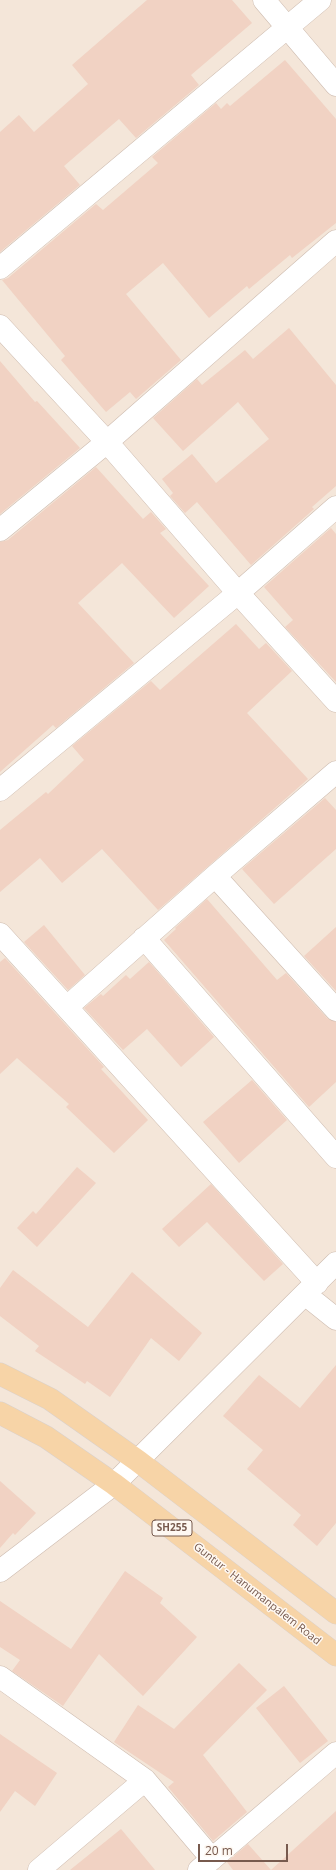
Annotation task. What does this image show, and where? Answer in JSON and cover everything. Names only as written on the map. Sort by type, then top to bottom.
[{"type":"main road","name":"SH255","points":[[0,1374],[50,1399],[138,1461],[336,1613]]},
{"type":"main road","name":"Guntur - Hanumanpalem Road","points":[[0,1413],[46,1437],[114,1484],[336,1655]]},
{"type":"street","points":[[264,0],[336,85]]},
{"type":"street","points":[[0,268],[320,0]]},
{"type":"street","points":[[0,530],[107,442],[336,242]]},
{"type":"street","points":[[0,326],[107,442],[238,593],[336,701]]},
{"type":"street","points":[[0,790],[238,593],[336,507]]},
{"type":"street","points":[[67,1007],[144,938],[336,772]]},
{"type":"street","points":[[215,876],[336,1010]]},
{"type":"street","points":[[0,934],[67,1007],[336,1318]]},
{"type":"street","points":[[144,938],[336,1157]]},
{"type":"street","points":[[0,1571],[114,1484],[312,1289],[336,1263]]},
{"type":"street","points":[[0,1677],[145,1780],[206,1865],[336,1753]]},
{"type":"street","points":[[39,1870],[145,1780]]},
{"type":"shaded area","points":[[0,0],[336,0],[336,1870],[0,1870]]},
{"type":"building","points":[[147,0],[232,0],[252,23],[191,75],[199,85],[136,138],[119,119],[64,166],[80,185],[0,252],[0,132],[19,115],[34,132],[88,84],[72,65]]},
{"type":"building","points":[[285,60],[336,119],[336,223],[292,258],[290,255],[249,289],[247,286],[209,318],[163,263],[126,294],[181,360],[136,399],[130,392],[106,412],[61,360],[65,356],[2,280],[8,278],[96,204],[103,210],[158,163],[152,157],[216,103],[221,109],[227,103],[230,106]]},
{"type":"building","points":[[289,328],[336,385],[336,486],[312,507],[314,509],[251,565],[197,502],[185,513],[170,496],[173,493],[162,479],[192,454],[216,483],[269,439],[238,402],[183,451],[153,418],[197,379],[202,385],[245,350],[253,359]]},
{"type":"building","points":[[0,361],[35,402],[37,401],[80,448],[0,514]]},
{"type":"building","points":[[96,467],[143,519],[151,512],[166,529],[160,533],[209,586],[174,618],[122,563],[78,603],[134,663],[56,728],[53,725],[0,772],[0,542],[8,540]]},
{"type":"building","points":[[331,528],[336,534],[336,682],[285,627],[293,620],[264,587]]},
{"type":"building","points":[[236,624],[259,649],[266,643],[292,671],[247,713],[308,779],[158,910],[102,849],[62,883],[40,858],[0,892],[0,830],[46,792],[48,794],[84,760],[72,746],[151,681],[160,690]]},
{"type":"building","points":[[325,798],[336,810],[336,849],[274,904],[242,869]]},
{"type":"building","points":[[207,899],[277,980],[286,973],[327,1018],[336,1022],[336,1082],[309,1107],[164,940]]},
{"type":"building","points":[[44,925],[85,975],[68,990],[24,942]]},
{"type":"building","points":[[336,927],[336,991],[304,956]]},
{"type":"building","points":[[5,958],[104,1067],[101,1069],[148,1120],[114,1153],[66,1107],[69,1104],[17,1058],[0,1074],[0,962]]},
{"type":"building","points":[[149,962],[214,1037],[181,1067],[147,1029],[123,1050],[84,1008],[101,994],[103,996],[126,975],[130,979]]},
{"type":"building","points":[[252,1080],[287,1120],[239,1163],[203,1122]]},
{"type":"building","points":[[77,1167],[96,1183],[37,1247],[17,1228],[33,1211],[36,1214]]},
{"type":"building","points":[[211,1184],[283,1264],[264,1281],[207,1222],[179,1247],[162,1229]]},
{"type":"building","points":[[13,1270],[88,1327],[132,1272],[202,1333],[179,1361],[151,1338],[110,1397],[87,1381],[85,1384],[35,1351],[39,1346],[0,1316],[0,1288]]},
{"type":"building","points":[[336,1365],[336,1523],[317,1546],[293,1525],[301,1515],[247,1469],[263,1450],[223,1416],[259,1375],[300,1408]]},
{"type":"building","points":[[0,1481],[36,1513],[15,1535],[13,1533],[0,1548]]},
{"type":"building","points":[[125,1571],[163,1598],[160,1603],[197,1637],[143,1696],[99,1654],[63,1706],[12,1671],[20,1660],[0,1647],[0,1601],[71,1649]]},
{"type":"building","points":[[239,1663],[267,1690],[203,1755],[247,1812],[213,1841],[168,1787],[174,1782],[114,1742],[138,1705],[174,1729]]},
{"type":"building","points":[[284,1686],[328,1741],[300,1763],[256,1708]]},
{"type":"building","points":[[0,1734],[57,1773],[35,1806],[15,1791],[0,1812]]},
{"type":"building","points":[[336,1811],[336,1870],[271,1870]]},
{"type":"building","points":[[121,1829],[155,1870],[70,1870]]},
{"type":"building","points":[[248,1844],[271,1870],[233,1870],[227,1862]]}]
